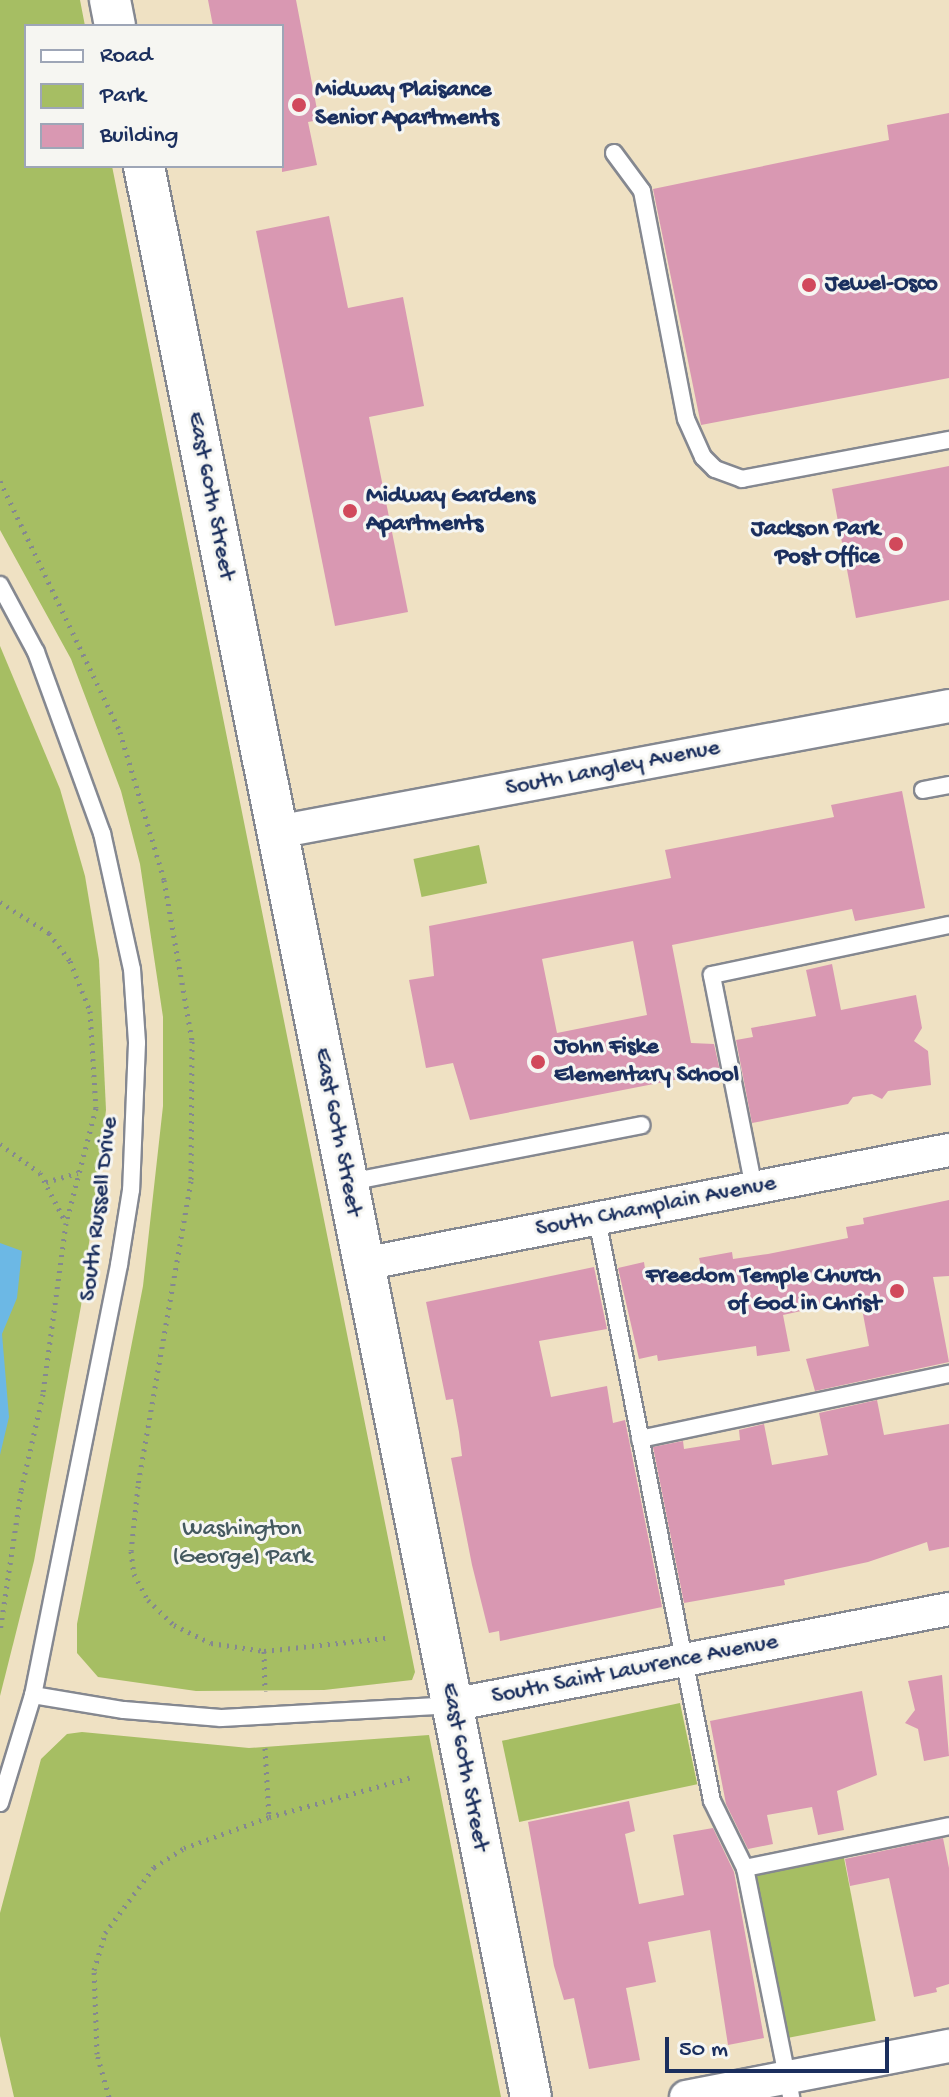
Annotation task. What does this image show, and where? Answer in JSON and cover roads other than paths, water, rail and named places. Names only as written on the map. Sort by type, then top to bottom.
[{"type":"street","points":[[110,0],[115,24]]},
{"type":"street","name":"East 60th Street","points":[[144,168],[531,2097]]},
{"type":"street","name":"South Langley Avenue","points":[[277,832],[949,706]]},
{"type":"street","name":"South Champlain Avenue","points":[[363,1264],[949,1150]]},
{"type":"street","name":"South Saint Lawrence Avenue","points":[[451,1705],[949,1609]]},
{"type":"street","points":[[686,2097],[789,2087],[949,2046]]},
{"type":"lane","points":[[614,153],[642,191],[686,419],[703,457],[715,469],[742,479],[949,440]]},
{"type":"lane","name":"South Russell Drive","points":[[0,585],[36,652],[102,833],[132,969],[137,1043],[137,1120],[124,1235],[75,1504],[33,1695],[0,1803]]},
{"type":"lane","points":[[923,790],[949,785]]},
{"type":"lane","points":[[754,1188],[712,975],[949,925]]},
{"type":"lane","points":[[348,1182],[641,1125]]},
{"type":"lane","points":[[597,1219],[712,1801],[745,1868],[789,2087]]},
{"type":"lane","points":[[640,1439],[949,1374]]},
{"type":"lane","name":"South Saint Lawrence Avenue","points":[[33,1695],[124,1710],[221,1718],[451,1705]]},
{"type":"lane","points":[[745,1868],[949,1826]]},
{"type":"water","points":[[0,1243],[22,1251],[17,1298],[2,1334],[9,1417],[0,1455]]},
{"type":"place","name":"Midway Plaisance Senior Apartments","points":[[299,105]]},
{"type":"place","name":"Jewel-Osco","points":[[809,285]]},
{"type":"place","name":"Midway Gardens Apartments","points":[[350,511]]},
{"type":"place","name":"Jackson Park Post Office","points":[[896,544]]},
{"type":"place","name":"John Fiske Elementary School","points":[[538,1062]]},
{"type":"place","name":"Freedom Temple Church of God in Christ","points":[[897,1291]]},
{"type":"park label","name":"Washington (George) Park","points":[[242,1544]]}]
